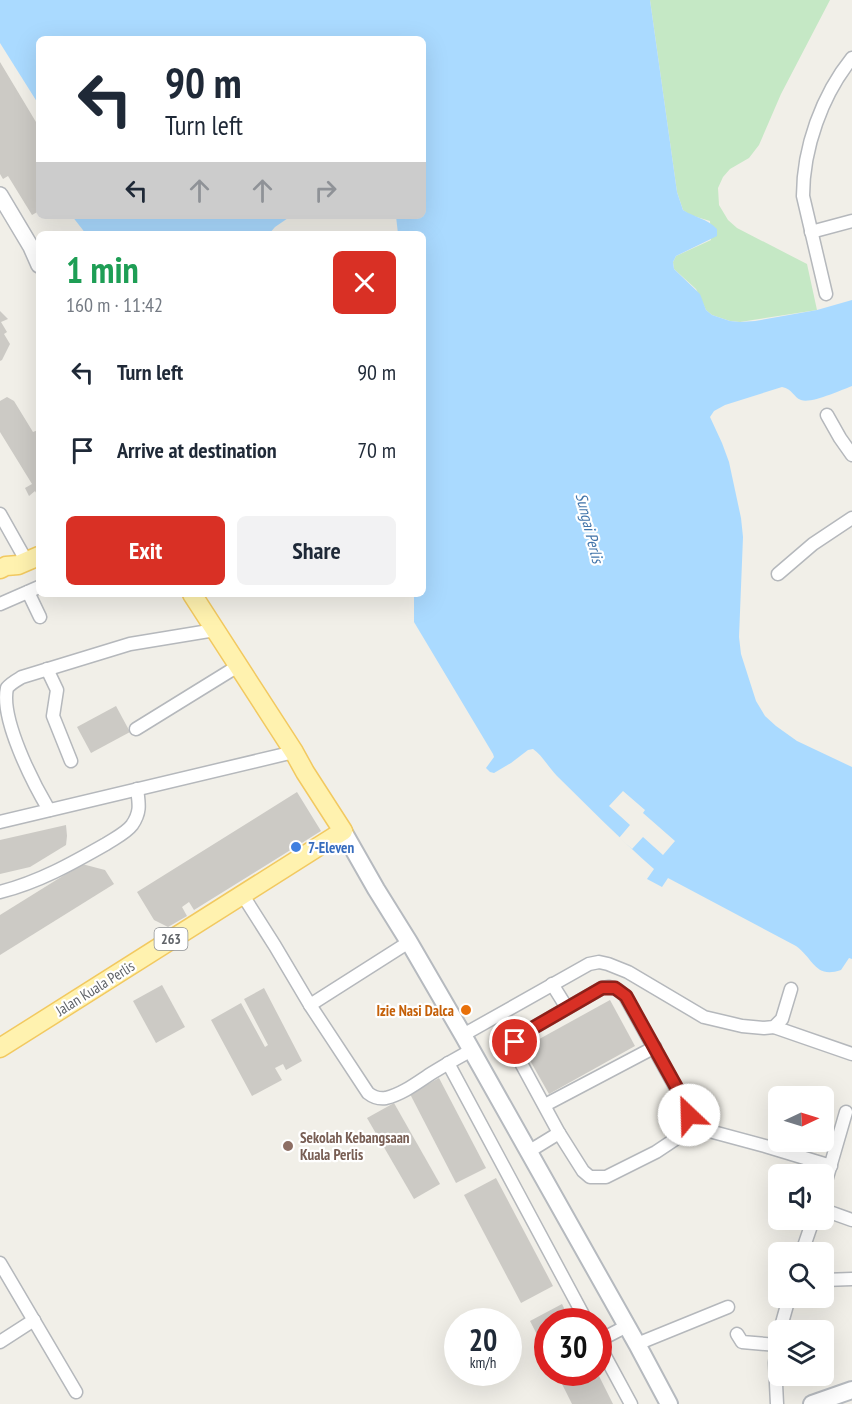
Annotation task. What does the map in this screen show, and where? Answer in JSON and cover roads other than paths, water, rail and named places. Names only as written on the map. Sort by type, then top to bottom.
[{"type":"main road","points":[[3,567],[18,565],[32,554]]},
{"type":"main road","points":[[194,597],[294,752],[410,942],[669,1404]]},
{"type":"main road","name":"Jalan Kuala Perlis","points":[[0,1048],[343,831]]},
{"type":"main road","points":[[812,1404],[852,1390]]},
{"type":"street","points":[[826,294],[803,196],[803,184],[813,131],[828,93],[852,58]]},
{"type":"street","points":[[0,195],[36,257]]},
{"type":"street","points":[[811,232],[852,221]]},
{"type":"street","points":[[827,415],[852,455]]},
{"type":"street","points":[[0,514],[32,554]]},
{"type":"street","points":[[778,574],[813,544],[852,518]]},
{"type":"street","points":[[0,604],[33,589],[40,617]]},
{"type":"street","points":[[49,810],[5,733],[1,714],[3,696],[12,683],[22,677],[130,644],[215,630]]},
{"type":"street","points":[[136,729],[238,666]]},
{"type":"street","points":[[47,669],[57,687],[53,716],[71,761]]},
{"type":"street","points":[[0,822],[294,752]]},
{"type":"street","points":[[0,892],[43,878],[126,831],[132,825],[140,809],[137,789]]},
{"type":"street","points":[[242,894],[310,1005],[368,1093],[373,1097],[386,1098],[401,1092],[470,1051]]},
{"type":"street","points":[[310,1005],[410,942]]},
{"type":"street","points":[[463,1035],[589,964],[599,962],[628,972],[704,1017],[742,1026],[774,1027],[852,1054]]},
{"type":"street","points":[[552,984],[567,1008]]},
{"type":"street","points":[[602,988],[615,988],[626,996],[655,1047],[687,1108],[689,1115],[683,1134],[656,1152],[606,1177],[590,1177],[583,1172],[559,1133],[515,1052],[514,1046],[519,1036],[602,988]]},
{"type":"street","points":[[774,1027],[782,1019],[791,989]]},
{"type":"street","points":[[545,1106],[655,1047]]},
{"type":"street","points":[[448,1063],[579,1308]]},
{"type":"street","points":[[832,1164],[846,1112]]},
{"type":"street","points":[[687,1125],[824,1164]]},
{"type":"street","points":[[528,1152],[559,1133]]},
{"type":"street","points":[[834,1214],[852,1220]]},
{"type":"street","points":[[0,1263],[76,1392]]},
{"type":"street","points":[[834,1280],[852,1279]]},
{"type":"street","points":[[637,1344],[728,1307]]},
{"type":"street","points":[[0,1342],[34,1320]]},
{"type":"street","points":[[612,1334],[627,1326]]},
{"type":"street","points":[[737,1334],[742,1342],[768,1342]]},
{"type":"street","points":[[612,1368],[631,1404]]},
{"type":"street","points":[[776,1386],[777,1404]]},
{"type":"water","name":"Sungai Perlis","points":[[0,0],[650,0],[677,192],[683,210],[717,229],[717,236],[676,256],[673,262],[674,269],[700,294],[706,310],[712,315],[730,321],[755,321],[817,310],[852,300],[852,386],[806,401],[798,399],[788,389],[782,387],[725,405],[714,411],[710,417],[729,462],[741,518],[743,537],[739,637],[741,654],[756,701],[765,716],[797,741],[852,767],[852,959],[849,958],[841,970],[826,972],[820,970],[796,946],[668,878],[662,887],[647,879],[654,869],[557,776],[533,749],[494,773],[490,772],[486,768],[494,757],[493,754],[414,622],[414,597],[426,597],[426,231],[398,231],[396,219],[426,219],[426,36],[36,36],[36,100],[0,43]]},
{"type":"water","points":[[74,219],[287,219],[272,231],[84,231]]},
{"type":"place","name":"7-Eleven","points":[[296,847]]},
{"type":"place","name":"Izie Nasi Dalca","points":[[466,1010]]},
{"type":"place","name":"Sekolah Kebangsaan Kuala Perlis","points":[[288,1146]]}]
